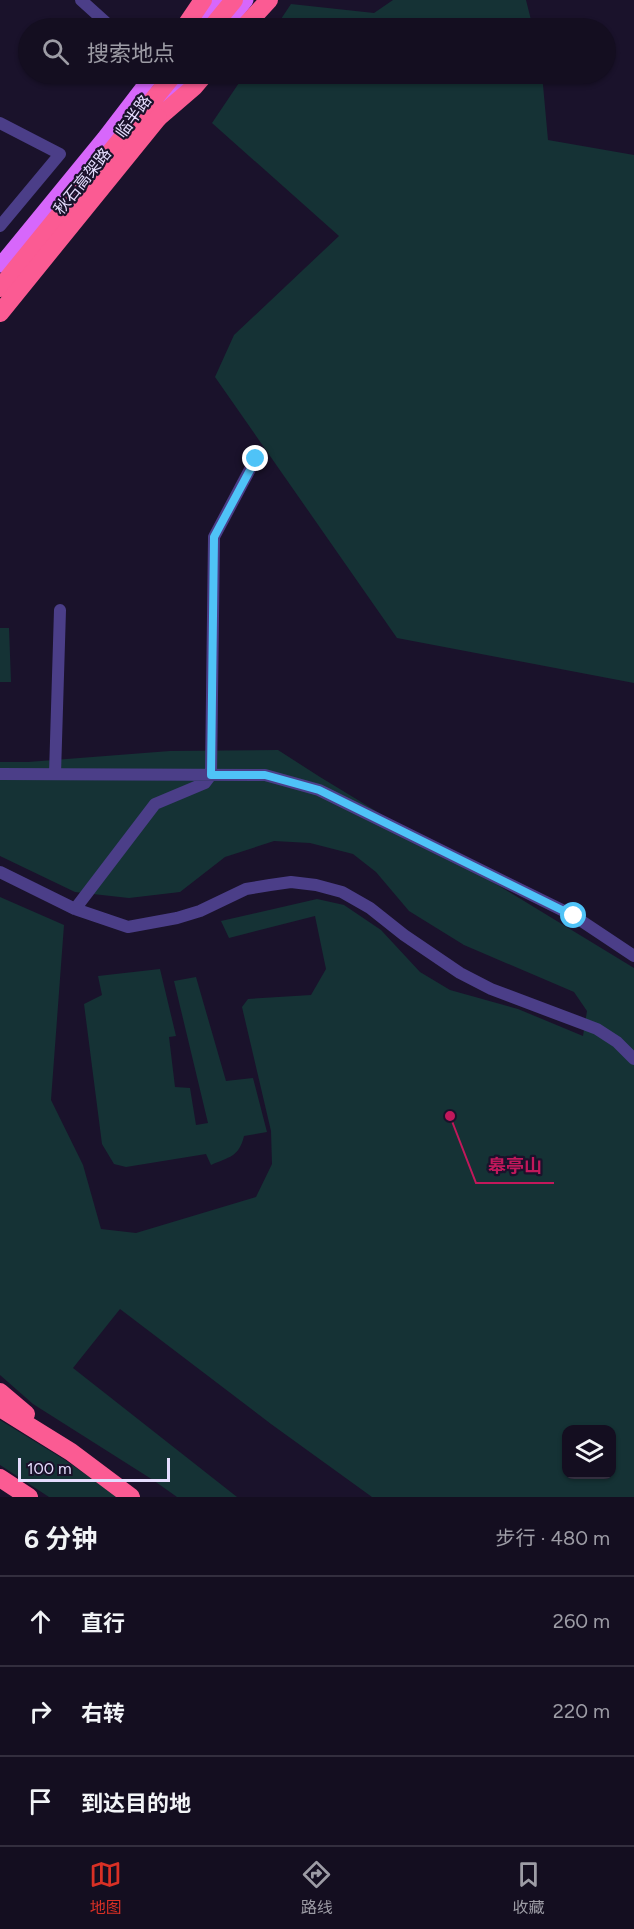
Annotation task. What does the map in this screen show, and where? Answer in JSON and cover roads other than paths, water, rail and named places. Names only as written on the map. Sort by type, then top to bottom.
[{"type":"highway","points":[[191,18],[203,0]]},
{"type":"highway","points":[[219,18],[234,0]]},
{"type":"highway","points":[[238,18],[252,0]]},
{"type":"highway","points":[[252,18],[269,0]]},
{"type":"highway","points":[[92,174],[103,150],[152,84]]},
{"type":"highway","name":"秋石高架路","points":[[0,288],[166,84]]},
{"type":"highway","name":"秋石高架路","points":[[0,314],[186,84]]},
{"type":"highway","points":[[158,118],[197,84]]},
{"type":"highway","points":[[0,1392],[70,1452],[131,1497]]},
{"type":"highway","points":[[0,1408],[70,1452]]},
{"type":"highway","points":[[0,1478],[29,1497]]},
{"type":"main road","points":[[201,18],[216,0]]},
{"type":"main road","points":[[232,18],[246,0]]},
{"type":"main road","name":"临半路","points":[[3,261],[145,84]]},
{"type":"main road","name":"临半路","points":[[0,326],[181,84]]},
{"type":"street","points":[[81,0],[101,18]]},
{"type":"street","points":[[0,123],[60,154],[0,226]]},
{"type":"street","points":[[75,909],[155,804],[205,783],[211,775],[214,537],[256,459]]},
{"type":"street","points":[[56,774],[60,610]]},
{"type":"street","points":[[0,774],[265,775],[319,790],[574,916],[634,956]]},
{"type":"street","points":[[0,872],[75,909],[128,927],[177,918],[200,911],[246,889],[291,882],[342,892],[370,908],[404,935],[460,973],[491,989],[597,1029],[617,1042],[634,1059]]},
{"type":"place","name":"皋亭山","points":[[450,1116]]}]
